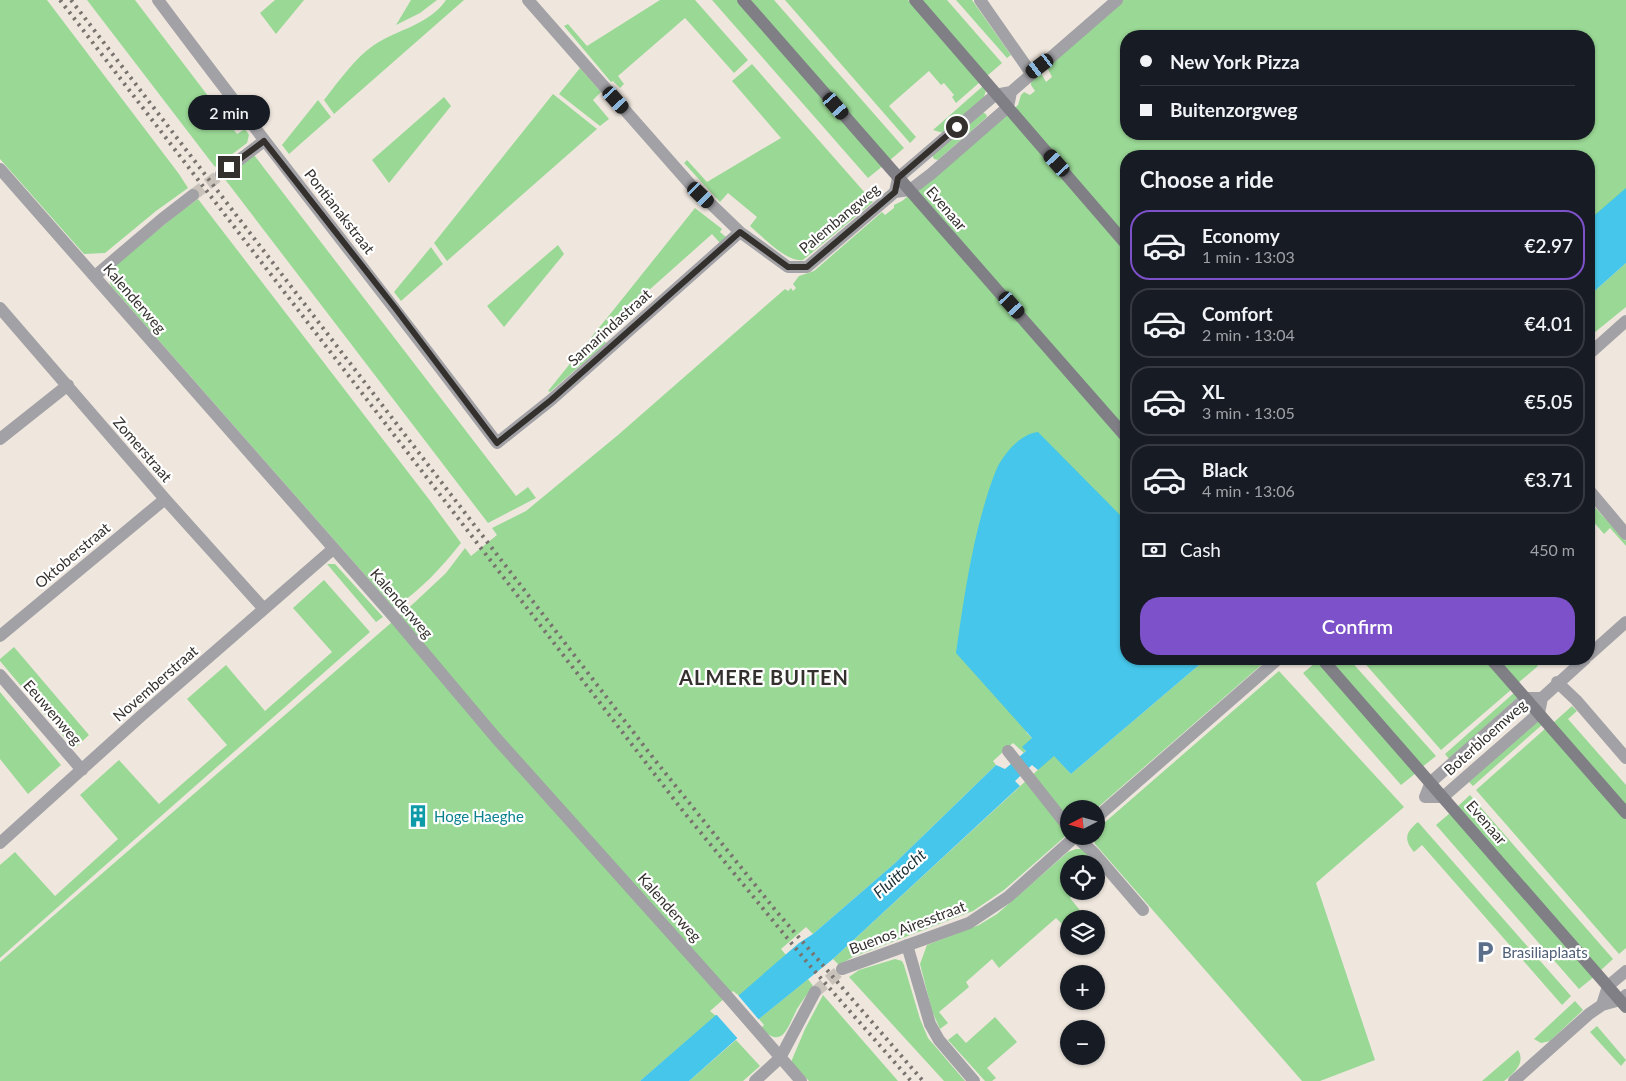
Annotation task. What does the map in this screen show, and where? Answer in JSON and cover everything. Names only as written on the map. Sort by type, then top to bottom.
[{"type":"main road","name":"Evenaar","points":[[743,0],[1120,430]]},
{"type":"main road","points":[[915,0],[1120,237]]},
{"type":"main road","name":"Evenaar","points":[[1327,665],[1608,986],[1624,1001]]},
{"type":"main road","points":[[1496,665],[1626,812]]},
{"type":"street","name":"Pontianakstraat","points":[[158,0],[264,141],[396,309],[497,443]]},
{"type":"street","name":"Palembangweg","points":[[528,0],[690,184],[740,232],[788,267],[807,267],[895,192],[910,190]]},
{"type":"street","points":[[980,0],[1031,73]]},
{"type":"street","points":[[898,178],[996,95],[1011,92],[1117,0]]},
{"type":"street","points":[[910,190],[932,174],[1008,108],[1011,92]]},
{"type":"street","points":[[221,174],[264,141]]},
{"type":"street","name":"Kalenderweg","points":[[0,169],[394,617],[496,738],[802,1081]]},
{"type":"street","name":"Palembangweg","points":[[895,192],[898,178]]},
{"type":"street","points":[[95,276],[162,218],[193,195]]},
{"type":"street","name":"Samarindastraat","points":[[497,443],[551,400],[740,232]]},
{"type":"street","name":"Zomerstraat","points":[[0,308],[165,499],[264,609]]},
{"type":"street","points":[[1595,349],[1626,321]]},
{"type":"street","points":[[0,440],[68,385]]},
{"type":"street","points":[[1595,497],[1626,534]]},
{"type":"street","name":"Oktoberstraat","points":[[0,636],[165,499]]},
{"type":"street","name":"Novemberstraat","points":[[0,843],[333,549]]},
{"type":"street","points":[[1595,650],[1626,622]]},
{"type":"street","points":[[1105,810],[1271,665]]},
{"type":"street","name":"Boterbloemweg","points":[[1443,796],[1539,713],[1542,698],[1578,665]]},
{"type":"street","name":"Eeuwenweg","points":[[0,675],[82,770]]},
{"type":"street","points":[[1558,682],[1626,758]]},
{"type":"street","name":"Boterbloemweg","points":[[1431,782],[1526,698],[1542,698]]},
{"type":"street","points":[[1008,751],[1060,816]]},
{"type":"street","points":[[1416,808],[1425,798],[1431,782]]},
{"type":"street","points":[[1425,798],[1443,796]]},
{"type":"street","name":"Buenos Airesstraat","points":[[842,968],[969,923],[1008,897],[1066,845]]},
{"type":"street","name":"Buenos Airesstraat","points":[[1085,845],[1144,910]]},
{"type":"street","points":[[907,946],[930,1024],[943,1046],[974,1081]]},
{"type":"street","points":[[1602,1005],[1608,986],[1626,971]]},
{"type":"street","points":[[755,1081],[780,1058],[816,992]]},
{"type":"street","points":[[1514,1081],[1589,1014],[1602,1005],[1624,1001]]},
{"type":"green space","points":[[0,0],[47,0],[188,188],[156,211],[105,253],[84,254],[0,159]]},
{"type":"green space","points":[[87,0],[135,0],[237,134],[245,129],[249,135],[247,143],[215,167]]},
{"type":"green space","points":[[275,0],[304,0],[276,34],[260,13]]},
{"type":"green space","points":[[411,0],[437,0],[420,13],[396,25]]},
{"type":"green space","points":[[446,0],[464,0],[334,114],[324,100],[360,57],[383,39],[422,21]]},
{"type":"green space","points":[[660,0],[695,0],[748,60],[734,73],[685,18],[618,76],[624,84],[620,88],[613,81],[611,82],[564,26],[568,24],[587,46]]},
{"type":"green space","points":[[712,0],[738,0],[884,165],[868,178]]},
{"type":"green space","points":[[749,0],[774,0],[904,148],[889,161]]},
{"type":"green space","points":[[785,0],[908,0],[980,82],[956,103],[952,97],[954,95],[944,83],[941,85],[929,71],[889,106],[916,137],[910,143]]},
{"type":"green space","points":[[920,0],[947,0],[1002,63],[987,76]]},
{"type":"green space","points":[[956,0],[972,0],[1011,55],[1007,58]]},
{"type":"green space","points":[[1121,0],[1626,0],[1626,201],[1595,229],[1595,150],[1120,150],[1120,648],[1026,732],[1032,738],[1024,753],[1013,743],[993,761],[996,765],[894,864],[813,934],[806,927],[781,949],[786,955],[739,996],[733,991],[710,1011],[716,1016],[640,1081],[0,1081],[0,962],[414,603],[446,573],[465,548],[471,556],[497,535],[492,528],[526,511],[618,435],[785,289],[788,291],[791,288],[793,291],[796,288],[793,284],[799,276],[814,271],[882,212],[885,215],[894,208],[894,205],[902,201],[1018,105],[1024,92],[1030,95],[1035,91],[1031,82],[1041,73],[1046,82],[1052,77],[1046,65]]},
{"type":"green space","points":[[752,64],[873,202],[803,260],[790,257],[775,248],[750,226],[757,217],[728,193],[720,202],[684,163],[687,160],[707,182],[781,138],[732,81]]},
{"type":"green space","points":[[580,68],[601,92],[593,100],[609,119],[600,126],[559,94]]},
{"type":"green space","points":[[983,86],[986,90],[984,97],[943,133],[933,130]]},
{"type":"green space","points":[[553,94],[597,129],[447,261],[434,243]]},
{"type":"green space","points":[[444,97],[451,106],[389,183],[372,160]]},
{"type":"green space","points":[[318,100],[331,117],[289,154],[282,145]]},
{"type":"green space","points":[[982,112],[987,117],[938,160],[934,159],[932,155]]},
{"type":"green space","points":[[254,155],[516,496],[528,487],[536,498],[488,523],[224,178]]},
{"type":"green space","points":[[198,199],[461,543],[430,578],[394,608],[111,286],[108,276],[113,267]]},
{"type":"green space","points":[[695,208],[722,229],[720,232],[726,237],[720,243],[712,234],[611,324],[607,318]]},
{"type":"green space","points":[[558,245],[564,254],[504,327],[487,306]]},
{"type":"green space","points":[[431,247],[443,264],[401,301],[394,292]]},
{"type":"green space","points":[[1626,263],[1626,307],[1595,332],[1595,291]]},
{"type":"green space","points":[[606,319],[613,328],[602,338],[606,343],[550,392],[548,391]]},
{"type":"green space","points":[[1595,507],[1626,541],[1626,546],[1610,528],[1604,534],[1595,524]]},
{"type":"green space","points":[[327,564],[335,564],[383,617],[376,622]]},
{"type":"green space","points":[[324,580],[370,632],[0,958],[0,865],[15,852],[55,896],[118,839],[80,795],[119,760],[159,804],[227,745],[187,699],[226,665],[265,711],[332,652],[293,608]]},
{"type":"green space","points":[[14,647],[89,735],[74,749],[0,661]]},
{"type":"green space","points":[[1199,665],[1261,665],[1105,801],[1060,800],[1060,841],[1004,890],[973,911],[853,957],[839,965],[833,959],[1054,755],[1071,774]]},
{"type":"green space","points":[[1313,665],[1319,665],[1324,668],[1416,773],[1401,785],[1303,673]]},
{"type":"green space","points":[[1332,665],[1354,665],[1436,756],[1421,768]]},
{"type":"green space","points":[[1366,665],[1491,665],[1512,689],[1441,750]]},
{"type":"green space","points":[[1502,665],[1538,666],[1518,683]]},
{"type":"green space","points":[[1279,671],[1404,807],[1316,883],[1375,1060],[1320,1081],[1302,1081],[1096,845],[1105,845],[1105,822]]},
{"type":"green space","points":[[0,692],[61,765],[28,794],[0,759]]},
{"type":"green space","points":[[1515,692],[1518,697],[1449,759],[1445,754]]},
{"type":"green space","points":[[1572,706],[1577,711],[1568,719],[1626,785],[1626,806],[1553,723]]},
{"type":"green space","points":[[1537,721],[1543,724],[1473,786],[1468,781]]},
{"type":"green space","points":[[1547,727],[1626,819],[1626,948],[1619,954],[1476,790]]},
{"type":"green space","points":[[1470,795],[1613,959],[1600,971],[1457,807]]},
{"type":"green space","points":[[1450,813],[1595,976],[1579,989],[1436,825]]},
{"type":"green space","points":[[1418,822],[1571,996],[1562,1005],[1422,845],[1414,852],[1408,843],[1407,836]]},
{"type":"green space","points":[[1082,849],[1088,855],[1065,855],[1068,852]]},
{"type":"green space","points":[[1060,859],[1060,900],[1072,900],[1080,910],[1060,910],[1060,922],[1056,918],[999,968],[992,959],[966,982],[969,987],[939,1012],[948,1023],[940,1029],[932,1011],[920,964],[927,945],[979,925],[997,914]]},
{"type":"green space","points":[[895,959],[902,961],[904,965],[920,1019],[928,1038],[965,1081],[944,1081],[849,977],[859,970]]},
{"type":"green space","points":[[808,979],[813,986],[797,1009],[787,1029],[780,1037],[768,1034],[761,1028],[764,1025],[759,1019]]},
{"type":"green space","points":[[823,995],[898,1081],[809,1081],[791,1062],[805,1029]]},
{"type":"green space","points":[[1575,1001],[1583,1010],[1550,1041],[1541,1043],[1534,1039]]},
{"type":"green space","points":[[995,1017],[1017,1042],[987,1068],[996,1078],[992,1081],[985,1081],[948,1040],[957,1033],[966,1043]]},
{"type":"green space","points":[[1597,1026],[1626,1060],[1621,1066],[1590,1032]]},
{"type":"green space","points":[[736,1040],[760,1066],[743,1081],[689,1081]]},
{"type":"green space","points":[[1518,1050],[1521,1059],[1520,1063],[1508,1078],[1504,1081],[1482,1081]]},
{"type":"water","points":[[1626,188],[1626,263],[1595,291],[1595,215]]},
{"type":"water","name":"Fluittocht","points":[[1038,432],[1120,515],[1120,665],[1199,665],[1071,774],[1054,756],[1038,770],[1032,765],[1015,781],[1020,786],[833,959],[759,1019],[689,1081],[640,1081],[799,943],[813,934],[894,864],[996,765],[1005,769],[1026,751],[1022,747],[1032,738],[956,653],[971,561],[979,524],[992,481],[998,466],[1010,449],[1032,433]]},
{"type":"pier","points":[[737,994],[760,1021],[739,1040],[715,1013]]},
{"type":"tunnel","points":[[193,195],[221,174]]},
{"type":"tunnel","points":[[815,992],[842,969]]},
{"type":"railway","points":[[60,0],[683,811],[811,967],[911,1081]]},
{"type":"railway","points":[[71,0],[654,759],[776,911],[923,1081]]},
{"type":"place","name":"Hoge Haeghe","points":[[418,816]]},
{"type":"place","name":"Brasiliaplaats","points":[[1485,952]]},
{"type":"district","name":"ALMERE BUITEN","points":[[764,677]]},
{"type":"route","points":[[229,167],[264,141],[396,309],[497,443],[551,400],[740,232],[788,267],[807,267],[895,192],[898,178],[957,127]]}]
